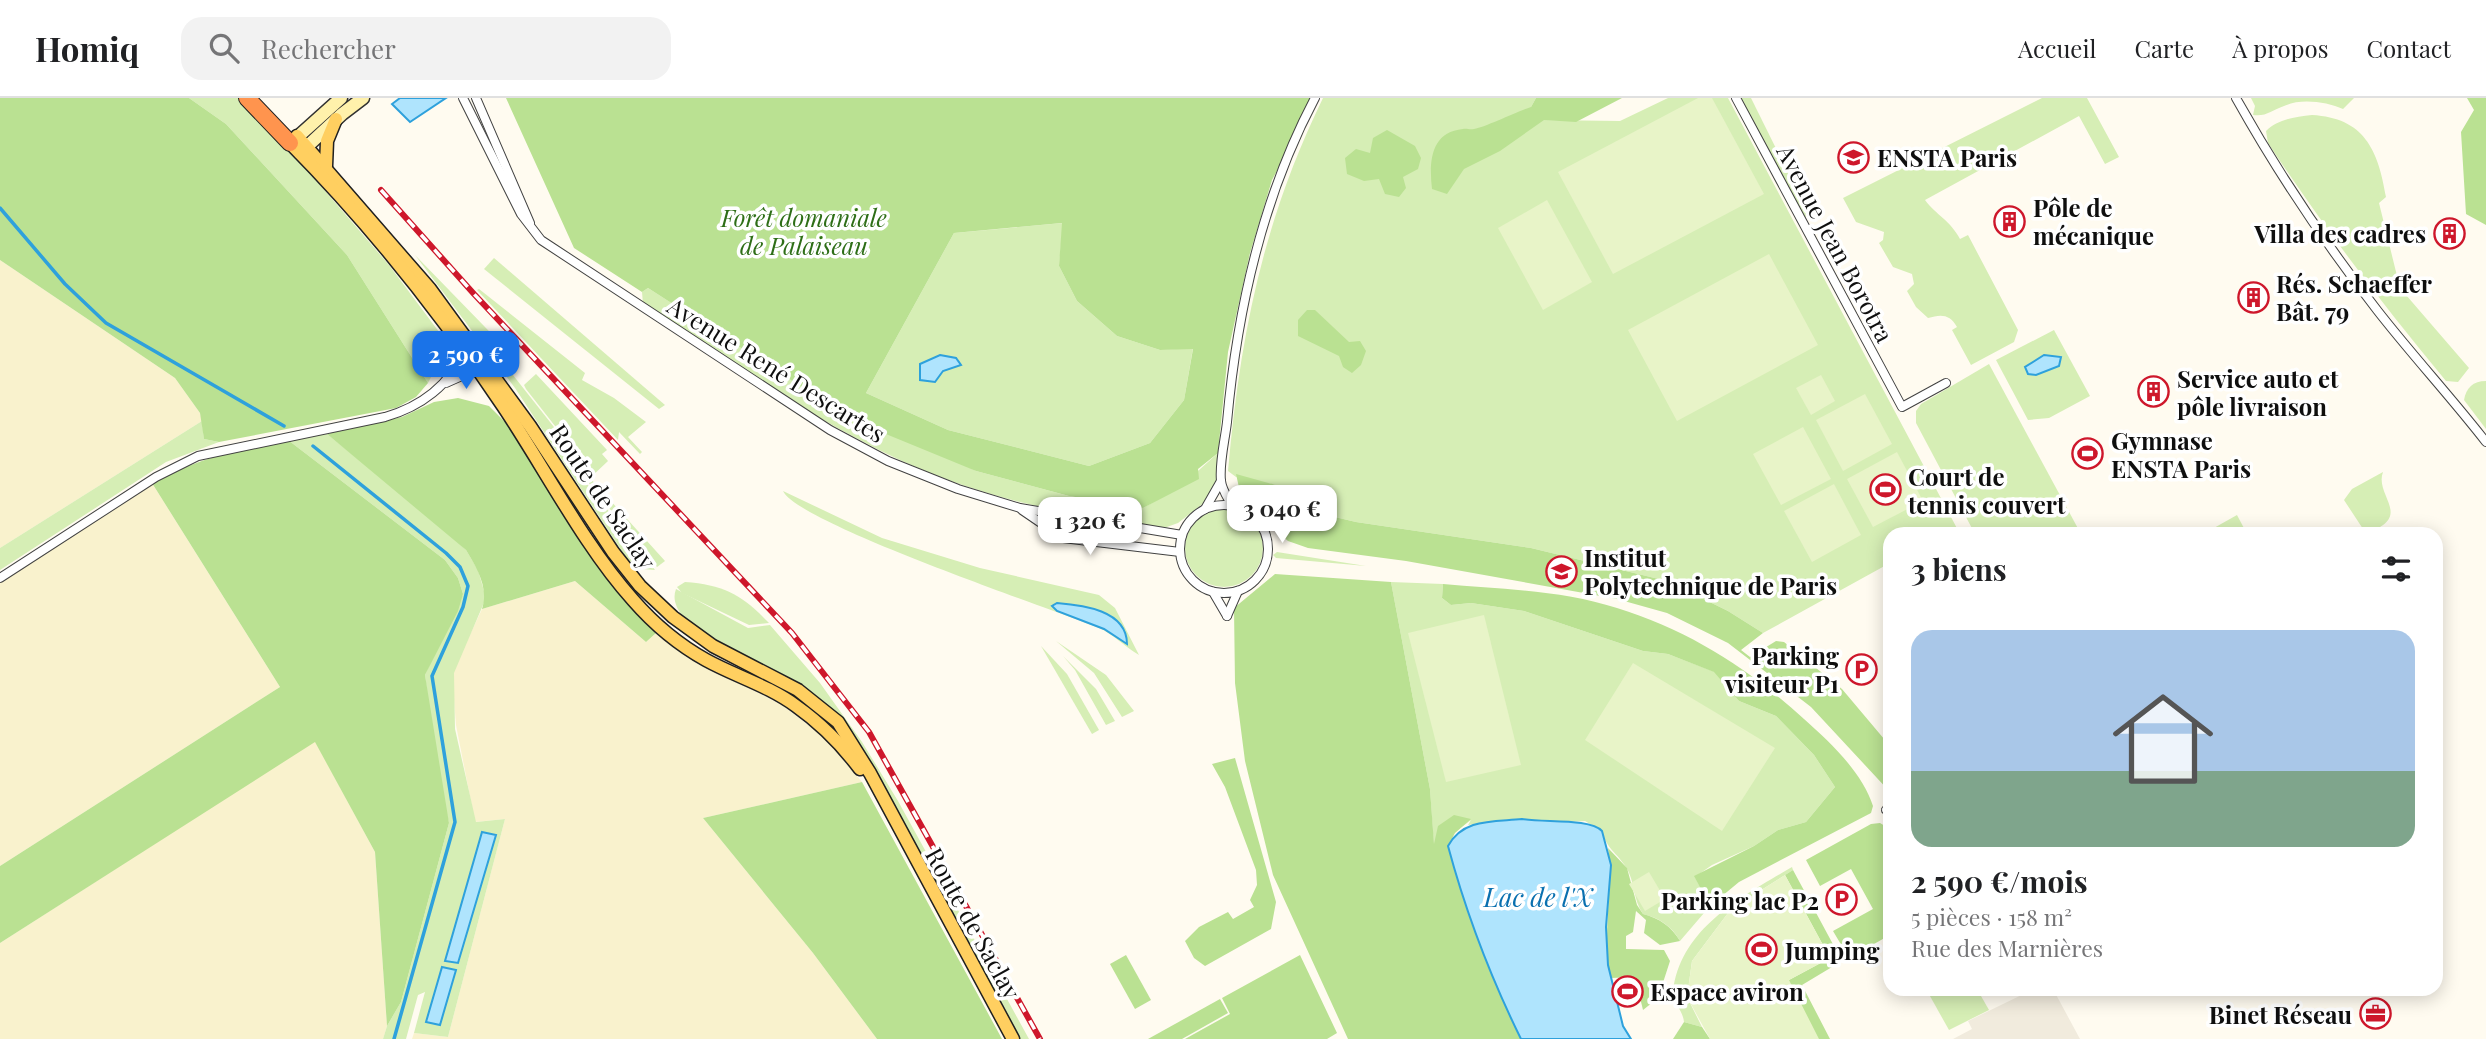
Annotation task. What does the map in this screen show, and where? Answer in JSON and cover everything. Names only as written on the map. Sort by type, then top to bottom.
[{"type":"highway","points":[[247,98],[299,145]]},
{"type":"highway","points":[[261,98],[299,145]]},
{"type":"main road","points":[[299,145],[341,98]]},
{"type":"main road","points":[[299,145],[363,98]]},
{"type":"main road","points":[[326,166],[327,141],[336,119]]},
{"type":"main road","name":"Route de Saclay","points":[[299,145],[326,166],[430,289],[613,576],[644,612],[705,659],[795,706],[845,750],[877,791],[1013,1039]]},
{"type":"main road","name":"Route de Saclay","points":[[299,145],[466,346]]},
{"type":"street","points":[[463,98],[521,214],[532,229]]},
{"type":"street","points":[[476,98],[526,209],[532,229]]},
{"type":"street","points":[[1204,510],[1232,506],[1243,509],[1260,523],[1268,544],[1268,554],[1261,573],[1238,591],[1227,617],[1213,592],[1190,577],[1180,552],[1182,535],[1187,524],[1204,510],[1221,481],[1234,365],[1251,277],[1271,204],[1294,143],[1315,98]]},
{"type":"street","name":"Avenue Jean Borotra","points":[[1736,98],[1902,407],[1946,383]]},
{"type":"street","points":[[2236,98],[2294,195],[2330,247],[2379,312],[2486,442]]},
{"type":"street","name":"Avenue René Descartes","points":[[532,229],[550,247],[853,443],[958,489],[1020,508],[1182,535]]},
{"type":"street","points":[[0,578],[182,463],[214,451],[397,414],[415,407],[443,384],[458,366],[466,346]]},
{"type":"street","points":[[443,384],[481,368]]},
{"type":"street","points":[[1221,481],[1232,506]]},
{"type":"street","name":"Avenue René Descartes","points":[[1020,508],[1063,538],[1180,552]]},
{"type":"street","points":[[1213,592],[1238,591]]},
{"type":"shaded area","points":[[0,260],[175,378],[200,413],[202,421],[0,548]]},
{"type":"shaded area","points":[[152,483],[280,687],[0,866],[0,582]]},
{"type":"shaded area","points":[[575,581],[646,642],[656,633],[683,654],[782,705],[825,738],[862,782],[703,818],[813,953],[877,1039],[412,1039],[414,1033],[448,1037],[505,819],[475,822],[456,725],[452,673],[482,609]]},
{"type":"shaded area","points":[[315,741],[375,852],[387,1026],[383,1039],[0,1039],[0,943]]},
{"type":"shaded area","points":[[2020,996],[2057,996],[2080,1039],[1953,1039],[1972,1029],[1968,1021]]},
{"type":"green space","points":[[0,98],[189,98],[226,124],[347,255],[428,383],[416,397],[396,408],[219,442],[204,439],[200,413],[175,378],[0,260]]},
{"type":"green space","points":[[189,98],[240,98],[296,157],[389,265],[442,336],[443,353],[428,383],[347,255],[226,124]]},
{"type":"green space","name":"Forêt domaniale de Palaiseau","points":[[506,98],[1316,98],[1272,180],[1250,253],[1228,352],[1218,453],[1198,469],[1199,479],[1143,508],[1069,496],[976,471],[881,432],[805,389],[648,288],[642,292],[574,248]],"holes":[[[1062,223],[1059,266],[1077,301],[1117,336],[1160,350],[1193,349],[1184,400],[1150,443],[1089,466],[948,430],[866,393],[954,233]]]},
{"type":"green space","points":[[1323,98],[1536,98],[1531,107],[1544,120],[1620,121],[1668,98],[1728,98],[1956,527],[1883,527],[1883,567],[1763,633],[1728,611],[1667,581],[1531,548],[1356,522],[1301,509],[1276,485],[1236,477],[1228,471],[1239,373],[1248,326],[1270,234],[1302,144]]},
{"type":"green space","points":[[1536,98],[1622,98],[1576,122],[1544,120],[1500,151],[1464,169],[1447,194],[1432,189],[1434,150],[1444,136],[1452,131],[1479,128],[1531,107]]},
{"type":"green space","points":[[1698,98],[1712,98],[1764,194],[1613,274],[1558,172]]},
{"type":"green space","points":[[1740,98],[1751,98],[1809,215],[1805,217]]},
{"type":"green space","points":[[2042,98],[2087,98],[2119,157],[2105,164],[2079,116],[1925,200],[1960,239],[1968,235],[2018,330],[2014,342],[1971,365],[1952,330],[1957,327],[1954,323],[1945,316],[1928,318],[1916,307],[1907,291],[1914,284],[1912,274],[1893,267],[1879,243],[1883,240],[1884,232],[1856,222],[1843,198]]},
{"type":"green space","points":[[2251,98],[2354,98],[2343,109],[2329,104],[2298,102],[2265,114],[2253,115],[2255,106]]},
{"type":"green space","points":[[2467,98],[2486,98],[2486,225],[2466,214],[2461,132],[2474,110]]},
{"type":"green space","points":[[2312,115],[2344,122],[2365,139],[2373,151],[2383,180],[2386,197],[2379,203],[2400,288],[2469,368],[2458,382],[2446,381],[2399,323],[2268,143],[2266,131],[2271,127],[2287,119]]},
{"type":"green space","points":[[1387,130],[1415,146],[1421,158],[1418,169],[1403,177],[1406,188],[1399,197],[1385,194],[1379,179],[1364,181],[1347,174],[1345,158],[1356,149],[1370,153],[1373,138]]},
{"type":"green space","points":[[1547,200],[1592,282],[1543,310],[1498,228]]},
{"type":"green space","points":[[1063,223],[1059,266],[1077,301],[1117,336],[1160,350],[1193,348],[1184,400],[1150,443],[1089,466],[948,430],[866,393],[954,233]]},
{"type":"green space","points":[[1769,254],[1818,345],[1677,421],[1628,330]]},
{"type":"green space","points":[[415,255],[518,361],[509,370],[576,455],[573,466],[655,570],[643,569],[627,559],[515,388]]},
{"type":"green space","points":[[494,258],[665,405],[659,409],[484,269]]},
{"type":"green space","points":[[648,288],[731,341],[976,471],[1069,496],[1143,508],[1180,487],[1218,453],[1216,485],[1209,499],[1178,523],[1164,528],[1056,510],[951,481],[830,424],[754,377],[643,304],[642,292]]},
{"type":"green space","points":[[477,290],[585,373],[582,380],[614,398],[646,422],[628,437],[642,452],[640,454],[619,432],[618,440]]},
{"type":"green space","points":[[1307,310],[1315,310],[1349,342],[1360,341],[1366,351],[1361,365],[1352,373],[1343,367],[1339,356],[1298,336],[1298,320]]},
{"type":"green space","points":[[2054,330],[2090,396],[2049,418],[2028,420],[1996,360]]},
{"type":"green space","points":[[1989,364],[2077,527],[1971,527],[1916,423],[1916,411],[1921,404]]},
{"type":"green space","points":[[536,374],[607,450],[602,454],[608,461],[590,478],[665,561],[657,567],[575,466],[577,454],[526,389],[524,385]]},
{"type":"green space","points":[[1821,375],[1835,401],[1811,415],[1796,388]]},
{"type":"green space","points":[[2486,381],[2486,429],[2464,400],[2471,386]]},
{"type":"green space","points":[[1865,394],[1892,444],[1843,471],[1816,420]]},
{"type":"green space","points":[[458,398],[489,406],[505,422],[627,600],[656,633],[646,642],[575,581],[482,609],[483,586],[466,550],[327,434],[402,417],[434,402]]},
{"type":"green space","points":[[202,421],[204,439],[219,442],[166,462],[0,570],[0,548]]},
{"type":"green space","points":[[1803,427],[1831,479],[1781,505],[1753,454]]},
{"type":"green space","points":[[327,434],[442,527],[466,550],[478,570],[486,598],[454,673],[455,729],[476,822],[505,819],[448,1037],[414,1033],[425,992],[418,995],[406,1039],[383,1039],[401,1002],[449,823],[437,774],[425,675],[463,594],[458,578],[445,560],[288,440]]},
{"type":"green space","points":[[288,440],[445,560],[458,578],[463,594],[458,611],[425,675],[449,823],[401,1002],[387,1026],[375,852],[315,742],[0,943],[0,866],[280,687],[152,483],[185,467],[218,456]]},
{"type":"green space","name":"Court de tennis couvert","points":[[1897,452],[1923,501],[1873,527],[1847,479]]},
{"type":"green space","points":[[2383,472],[2383,487],[2390,509],[2387,521],[2380,527],[2362,527],[2344,500],[2352,489]]},
{"type":"green space","points":[[1236,474],[1276,485],[1301,509],[1356,522],[1531,548],[1667,581],[1728,611],[1763,633],[1741,650],[1750,657],[1776,641],[1784,642],[1842,689],[1883,738],[1883,784],[1811,707],[1728,643],[1667,613],[1617,599],[1406,561],[1308,548],[1288,541],[1278,532],[1260,506],[1240,492]]},
{"type":"green space","points":[[1834,484],[1861,535],[1812,562],[1784,511]]},
{"type":"green space","points":[[783,491],[882,538],[980,568],[1099,595],[1115,608],[1139,655],[1099,628],[877,544],[832,524],[799,506]]},
{"type":"green space","points":[[1224,509],[1239,512],[1251,521],[1260,533],[1263,548],[1260,563],[1251,575],[1239,584],[1224,587],[1209,584],[1197,575],[1188,563],[1185,548],[1188,533],[1197,521],[1209,512]]},
{"type":"green space","points":[[2237,515],[2243,527],[2216,527]]},
{"type":"green space","points":[[1277,552],[1366,566],[1276,558],[1273,555]]},
{"type":"green space","points":[[1275,574],[1391,582],[1430,789],[1434,844],[1438,826],[1454,815],[1471,819],[1455,833],[1448,846],[1480,944],[1521,1039],[1348,1039],[1273,875],[1245,761],[1235,683],[1234,608]]},
{"type":"green space","points":[[685,582],[732,593],[769,623],[749,625],[682,593],[677,587]]},
{"type":"green space","points":[[1391,582],[1443,584],[1442,598],[1451,605],[1471,603],[1524,611],[1643,651],[1668,654],[1715,672],[1739,701],[1776,716],[1814,755],[1835,787],[1806,822],[1778,830],[1695,877],[1710,906],[1680,941],[1664,923],[1643,914],[1626,867],[1609,846],[1602,831],[1585,821],[1547,823],[1522,819],[1468,825],[1471,820],[1434,848],[1430,789]]},
{"type":"green space","points":[[1443,584],[1575,597],[1643,617],[1693,640],[1762,684],[1824,738],[1844,758],[1861,781],[1873,806],[1871,813],[1739,882],[1710,906],[1694,876],[1754,846],[1778,830],[1806,822],[1835,787],[1814,755],[1776,716],[1739,701],[1714,672],[1668,654],[1643,651],[1524,611],[1471,603],[1451,605],[1442,598]]},
{"type":"green space","points":[[676,589],[748,628],[770,625],[820,683],[862,742],[898,801],[1029,1039],[1018,1039],[952,918],[817,698],[791,679],[699,631],[684,617],[676,603]]},
{"type":"green space","points":[[1484,615],[1521,765],[1446,782],[1408,633]]},
{"type":"green space","points":[[1056,641],[1106,675],[1134,711],[1122,717],[1094,673]]},
{"type":"green space","points":[[1041,646],[1067,674],[1099,730],[1092,734]]},
{"type":"green space","points":[[1063,656],[1096,689],[1115,721],[1106,725],[1075,670]]},
{"type":"green space","points":[[1633,663],[1775,748],[1722,831],[1585,740]]},
{"type":"green space","points":[[1235,758],[1276,902],[1271,929],[1205,966],[1194,958],[1185,941],[1199,927],[1228,912],[1233,919],[1254,907],[1250,900],[1257,885],[1256,870],[1225,787],[1212,764]]},
{"type":"green space","points":[[862,782],[1002,1039],[877,1039],[813,953],[703,818]]},
{"type":"green space","points":[[1871,824],[1883,825],[1883,939],[1849,958],[1833,931],[1873,909],[1851,869],[1820,886],[1806,860]]},
{"type":"green space","points":[[1608,848],[1627,868],[1637,905],[1643,914],[1664,924],[1680,941],[1660,945],[1644,933],[1646,920],[1636,911],[1633,932],[1626,936],[1626,949],[1664,950],[1670,961],[1658,998],[1643,1010],[1635,977],[1611,978],[1607,945],[1610,880]]},
{"type":"green space","points":[[1792,867],[1793,870],[1731,909],[1692,961],[1687,997],[1702,1027],[1684,1022],[1673,992],[1678,969],[1688,950],[1717,916]]},
{"type":"green space","points":[[1793,870],[1842,961],[1802,985],[1830,1039],[1760,1039],[1789,980],[1830,958],[1785,875]]},
{"type":"green space","points":[[1649,872],[1665,899],[1645,911],[1629,884]]},
{"type":"green space","name":"Jumping","points":[[1785,875],[1830,958],[1789,980],[1819,1039],[1710,1039],[1687,997],[1692,961],[1731,909]]},
{"type":"green space","points":[[1126,955],[1151,1000],[1135,1009],[1110,964]]},
{"type":"green space","points":[[1300,955],[1337,1033],[1327,1039],[1185,1039],[1230,1014],[1222,998]]},
{"type":"green space","points":[[1930,996],[1981,996],[1989,1010],[1949,1030]]},
{"type":"green space","points":[[1220,999],[1228,1013],[1182,1039],[1148,1039]]},
{"type":"green space","points":[[1684,1022],[1702,1027],[1710,1039],[1673,1039]]},
{"type":"water","points":[[400,98],[446,98],[410,122],[392,104]]},
{"type":"water","points":[[940,355],[956,358],[961,365],[943,371],[935,382],[920,380],[920,364]]},
{"type":"water","points":[[2044,355],[2061,357],[2059,366],[2036,375],[2028,374],[2025,367]]},
{"type":"water","points":[[1057,603],[1090,608],[1111,617],[1120,624],[1127,644],[1104,629],[1057,611],[1052,606]]},
{"type":"water","name":"Lac de l'X","points":[[1522,819],[1588,824],[1602,831],[1611,865],[1606,927],[1608,965],[1623,1026],[1631,1039],[1521,1039],[1480,944],[1448,846],[1462,830],[1471,826],[1490,821]]},
{"type":"water","points":[[482,832],[496,835],[458,963],[445,961]]},
{"type":"water","points":[[442,967],[456,970],[440,1025],[426,1022]]},
{"type":"waterway","points":[[0,208],[65,284],[106,323],[284,426]]},
{"type":"waterway","points":[[313,446],[446,553],[460,567],[468,586],[463,607],[432,676],[455,822],[394,1039]]},
{"type":"railway","points":[[381,190],[474,294],[792,633],[869,732],[1040,1039]]},
{"type":"place","name":"ENSTA Paris","points":[[1854,157]]},
{"type":"place","name":"Pôle de mécanique","points":[[2010,221]]},
{"type":"place","name":"Villa des cadres","points":[[2449,233]]},
{"type":"place","name":"Rés. Schaeffer Bât. 79","points":[[2253,297]]},
{"type":"place","name":"Service auto et pôle livraison","points":[[2154,392]]},
{"type":"place","name":"Gymnase ENSTA Paris","points":[[2088,454]]},
{"type":"place","name":"Court de tennis couvert","points":[[1885,490]]},
{"type":"place","name":"Institut Polytechnique de Paris","points":[[1561,571]]},
{"type":"place","name":"Parking visiteur P1","points":[[1862,669]]},
{"type":"place","name":"Parking lac P2","points":[[1842,900]]},
{"type":"place","name":"Jumping","points":[[1762,950]]},
{"type":"place","name":"Espace aviron","points":[[1627,991]]},
{"type":"place","name":"Binet Réseau","points":[[2375,1014]]}]
